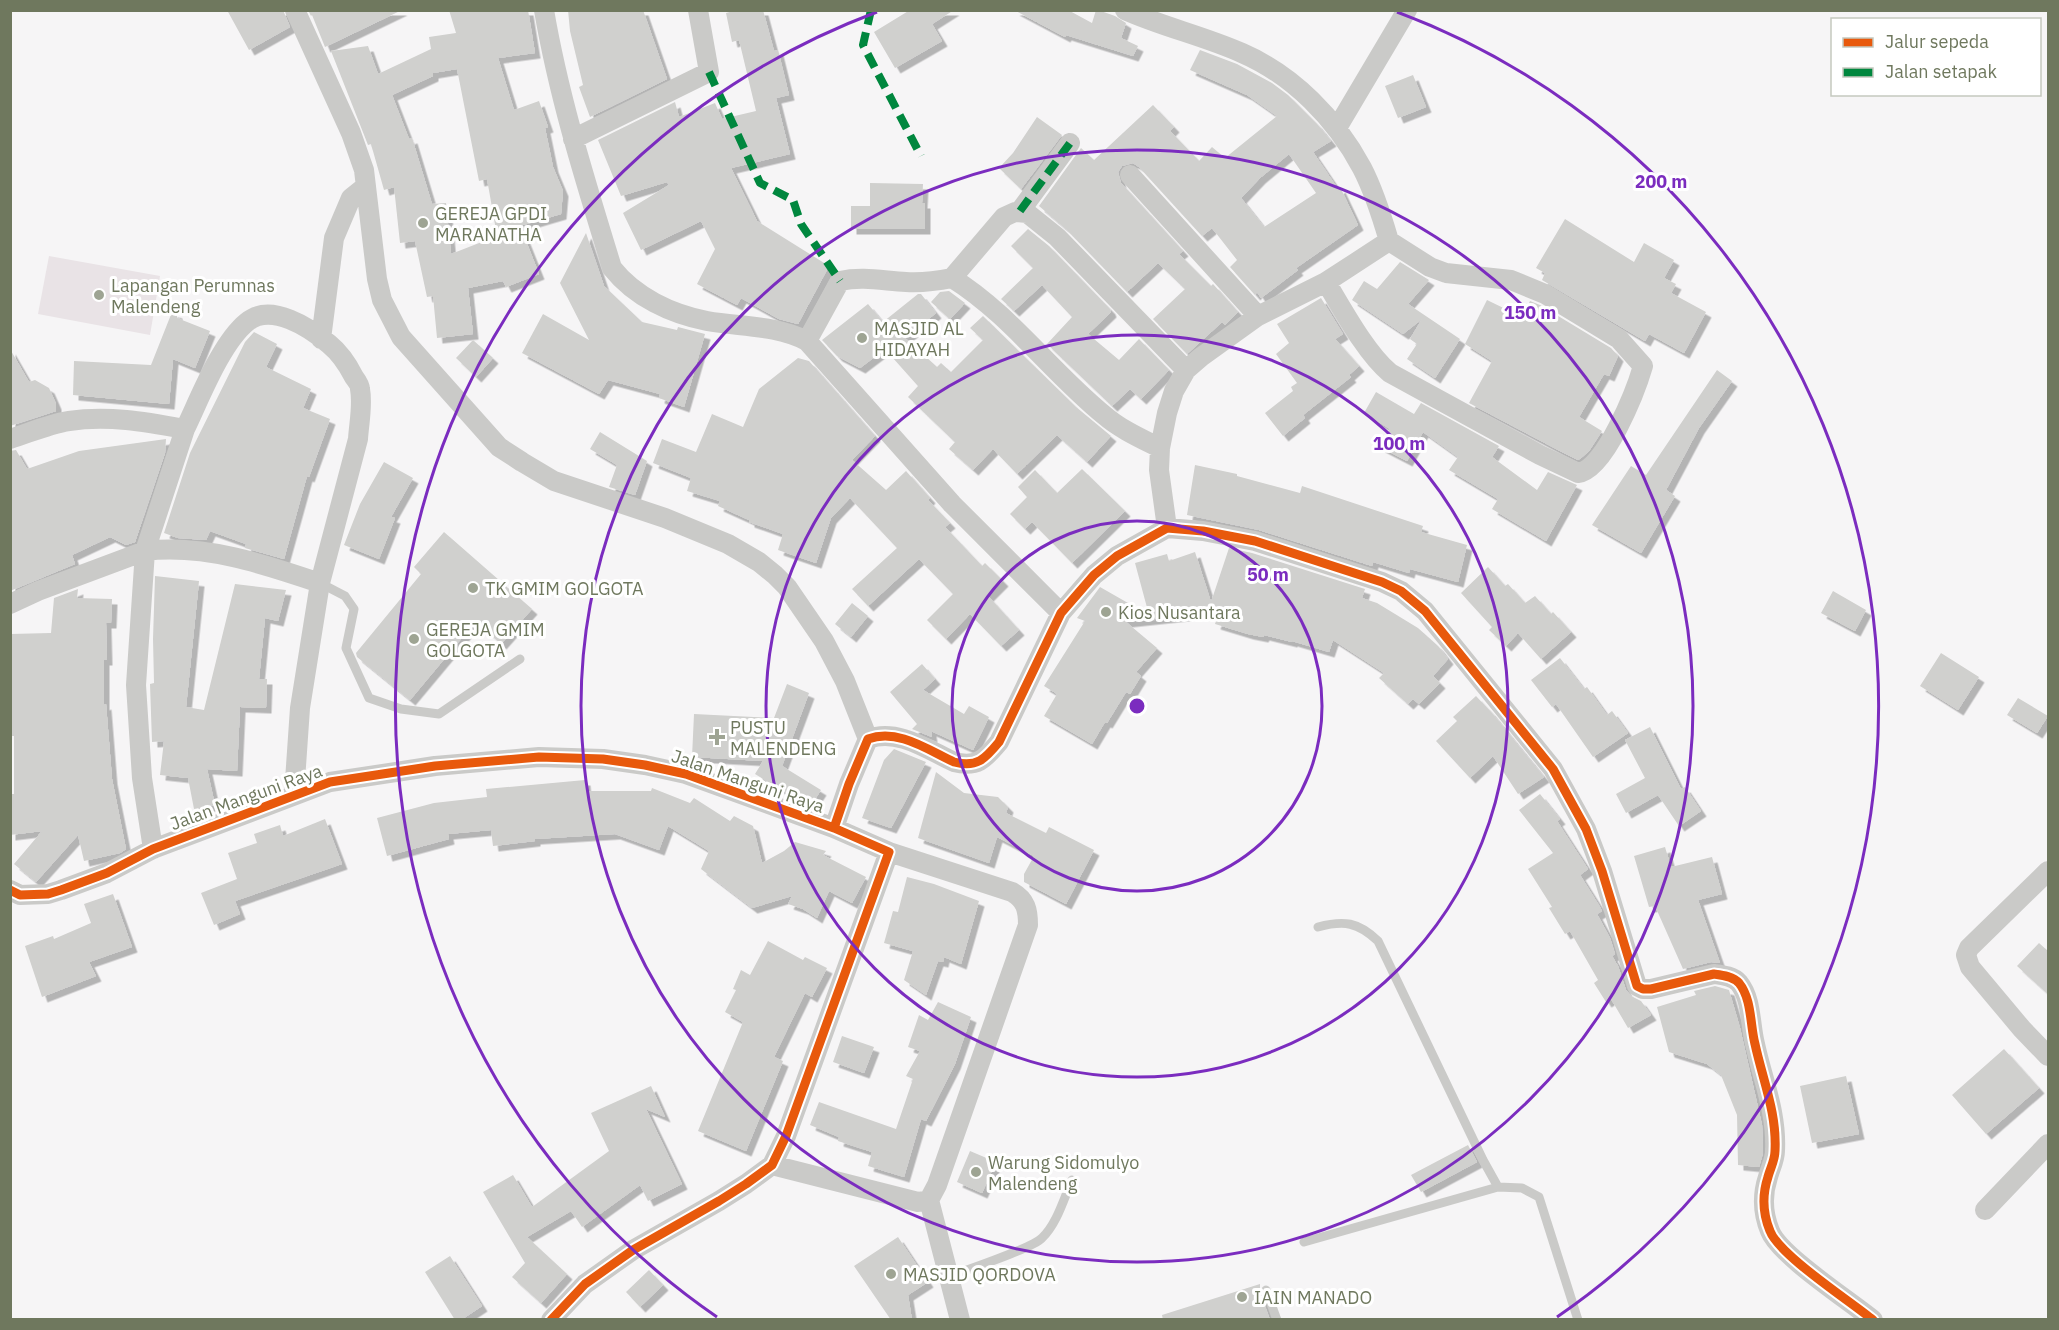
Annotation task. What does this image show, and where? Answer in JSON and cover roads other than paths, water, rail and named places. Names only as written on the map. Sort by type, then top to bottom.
[{"type":"street","points":[[295,10],[351,133],[364,170],[377,279],[382,300],[392,322],[416,356],[499,447],[555,482],[665,518],[728,544],[759,562],[788,587],[824,640],[845,681],[868,739],[834,828]]},
{"type":"street","points":[[544,10],[554,64],[573,139],[612,268],[629,287],[669,309],[706,320],[793,334],[807,341],[952,504],[1060,613]]},
{"type":"street","points":[[573,139],[709,72],[698,10]]},
{"type":"street","points":[[1125,10],[1152,23],[1196,35],[1241,52],[1273,68],[1299,89],[1337,128],[1362,168],[1389,242],[1430,267],[1446,273],[1511,280],[1545,294],[1619,339],[1643,366],[1639,380],[1607,448],[1591,469],[1578,473],[1390,373],[1381,366],[1368,348],[1326,282]]},
{"type":"street","points":[[1337,128],[1407,10]]},
{"type":"street","points":[[807,341],[840,281],[854,278],[932,282],[952,278],[1004,217],[1020,211],[1070,143]]},
{"type":"street","points":[[1130,176],[1258,315]]},
{"type":"street","points":[[321,339],[334,238],[351,198],[366,186]]},
{"type":"street","points":[[1020,211],[1027,213],[1057,237],[1186,370]]},
{"type":"street","points":[[1167,528],[1159,470],[1160,448],[1174,391],[1186,370],[1258,315],[1326,282],[1389,242]]},
{"type":"street","points":[[952,278],[969,288],[1105,416],[1131,434],[1160,448]]},
{"type":"street","points":[[153,849],[142,777],[136,685],[145,551],[185,429],[218,361],[246,322],[254,317],[268,314],[295,322],[331,345],[348,365],[360,387],[358,439],[320,583],[300,708],[294,795]]},
{"type":"street","points":[[10,440],[67,422],[99,418],[185,429]]},
{"type":"street","points":[[868,739],[880,735],[902,738],[954,762],[973,764],[985,758],[999,742],[1060,613],[1094,575],[1118,556],[1167,528],[1203,531],[1266,545],[1382,582],[1401,591],[1425,611],[1553,769],[1575,806],[1602,871],[1637,986],[1643,990],[1651,989],[1714,974],[1736,980],[1741,986],[1749,1008],[1755,1046],[1775,1123],[1776,1155],[1767,1181],[1763,1211],[1770,1234],[1786,1252],[1873,1320]]},
{"type":"street","points":[[10,604],[38,591],[145,551],[170,548],[269,565],[320,583]]},
{"type":"street","name":"Jalan Manguni Raya","points":[[10,890],[20,895],[61,891],[107,873],[153,849],[330,782],[435,766],[539,757],[603,759],[686,774],[834,828],[889,852],[1012,892],[1023,900],[1028,925],[929,1200]]},
{"type":"street","points":[[551,1320],[585,1284],[633,1250],[746,1185],[772,1165],[786,1136],[889,852]]},
{"type":"street","points":[[2049,871],[1969,948],[1966,955],[1970,967],[1978,978],[2049,1056]]},
{"type":"street","points":[[1985,1210],[2049,1144]]},
{"type":"street","points":[[772,1165],[918,1202],[929,1200],[960,1320]]},
{"type":"lane","points":[[320,583],[345,596],[354,609],[346,648],[369,698],[401,709],[439,714],[520,659]]},
{"type":"lane","points":[[1318,927],[1335,922],[1346,923],[1366,930],[1378,941],[1498,1187]]},
{"type":"lane","points":[[946,1271],[1027,1247],[1042,1239],[1052,1224],[1072,1180]]},
{"type":"lane","points":[[1304,1242],[1498,1187],[1522,1188],[1539,1197],[1578,1320]]},
{"type":"lane","points":[[1266,1290],[1277,1320]]},
{"type":"place","name":"GEREJA GPDI MARANATHA","points":[[423,223]]},
{"type":"place","name":"Lapangan Perumnas Malendeng","points":[[99,295]]},
{"type":"place","name":"MASJID AL HIDAYAH","points":[[862,338]]},
{"type":"place","name":"TK GMIM GOLGOTA","points":[[473,588]]},
{"type":"place","name":"Kios Nusantara","points":[[1106,612]]},
{"type":"place","name":"GEREJA GMIM GOLGOTA","points":[[414,639]]},
{"type":"place","name":"PUSTU MALENDENG","points":[[717,737]]},
{"type":"place","name":"Warung Sidomulyo Malendeng","points":[[976,1172]]},
{"type":"place","name":"MASJID QORDOVA","points":[[891,1274]]},
{"type":"place","name":"IAIN MANADO","points":[[1242,1297]]}]
